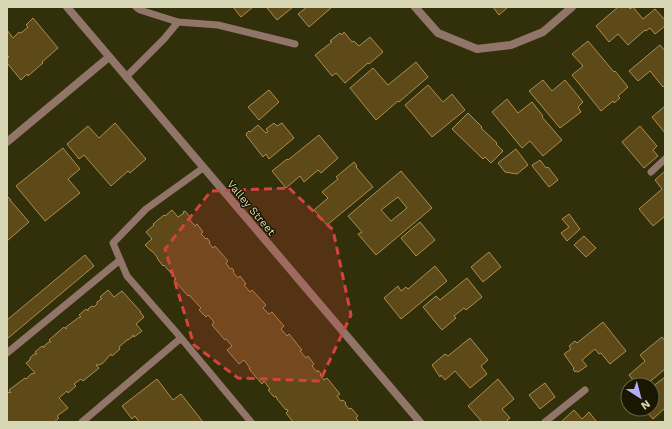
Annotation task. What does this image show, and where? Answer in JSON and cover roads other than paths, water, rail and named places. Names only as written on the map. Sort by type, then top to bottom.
[{"type":"street","name":"Valley Street","points":[[67,7],[420,422]]},
{"type":"street","points":[[415,7],[438,34],[477,48],[511,45],[543,32],[572,7]]},
{"type":"street","points":[[7,142],[109,57]]},
{"type":"lane","points":[[136,7],[140,10],[178,22],[218,25],[295,44]]},
{"type":"lane","points":[[126,77],[178,22]]},
{"type":"lane","points":[[650,172],[665,159]]},
{"type":"lane","points":[[203,168],[146,209],[113,243],[127,276],[251,422]]},
{"type":"lane","points":[[7,353],[120,260]]},
{"type":"lane","points":[[82,422],[181,338]]},
{"type":"lane","points":[[545,422],[585,390]]}]
